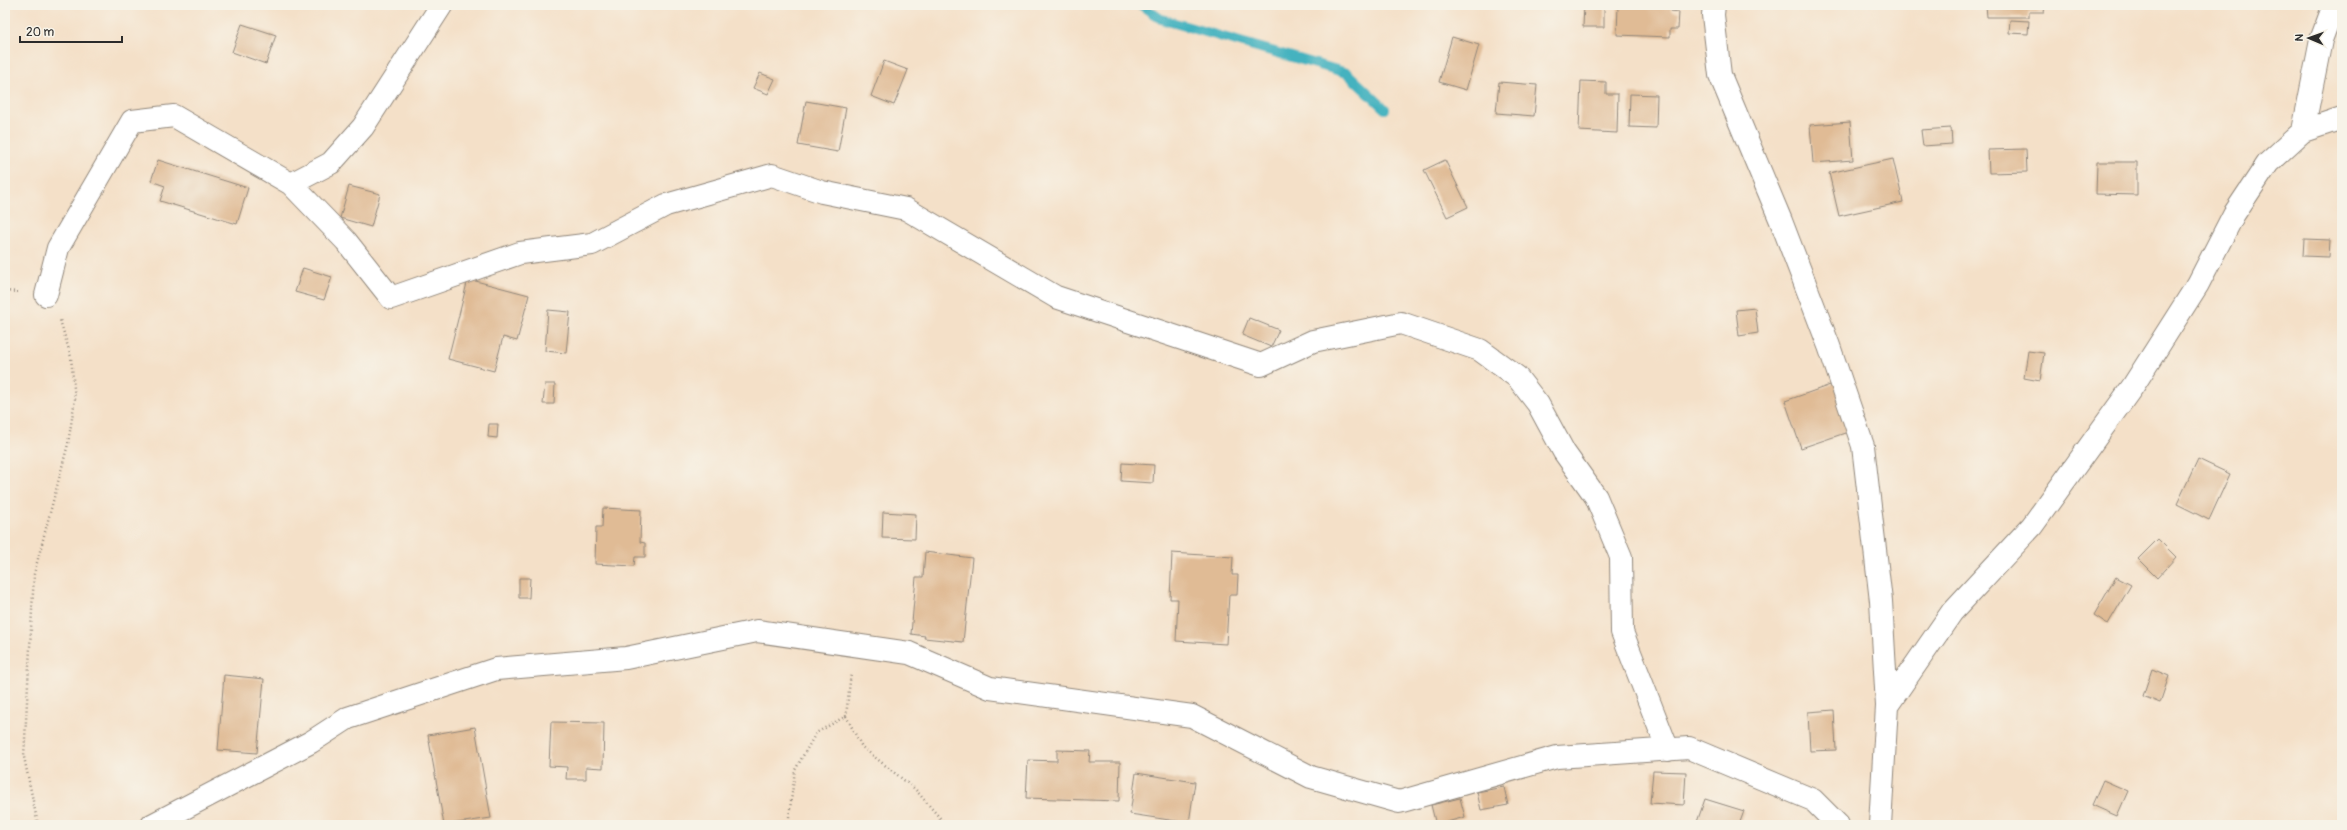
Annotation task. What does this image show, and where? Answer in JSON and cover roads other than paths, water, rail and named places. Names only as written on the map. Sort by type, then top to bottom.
[{"type":"street","points":[[1714,5],[1713,15],[1720,75],[1784,229],[1829,346],[1863,446],[1881,600],[1887,706],[1880,825]]},
{"type":"street","points":[[2303,131],[2321,40],[2334,5]]},
{"type":"street","points":[[291,184],[331,163],[363,127],[441,6]]},
{"type":"street","points":[[46,295],[58,248],[132,121],[174,116],[291,184],[346,241],[391,298],[520,253],[592,244],[666,205],[772,175],[822,192],[906,210],[1056,297],[1261,365],[1313,340],[1401,323],[1480,350],[1517,377],[1538,404],[1564,452],[1596,497],[1621,556],[1622,632],[1668,750]]},
{"type":"street","points":[[1887,706],[1952,612],[2041,513],[2133,386],[2198,284],[2234,214],[2252,184],[2268,163],[2303,131],[2342,118]]},
{"type":"street","points":[[152,825],[311,742],[348,718],[496,669],[626,658],[757,631],[909,653],[990,688],[1192,716],[1311,777],[1399,802],[1557,757],[1689,748],[1813,800],[1838,825]]},
{"type":"waterway","points":[[1141,5],[1161,19],[1347,73],[1385,109]]}]
